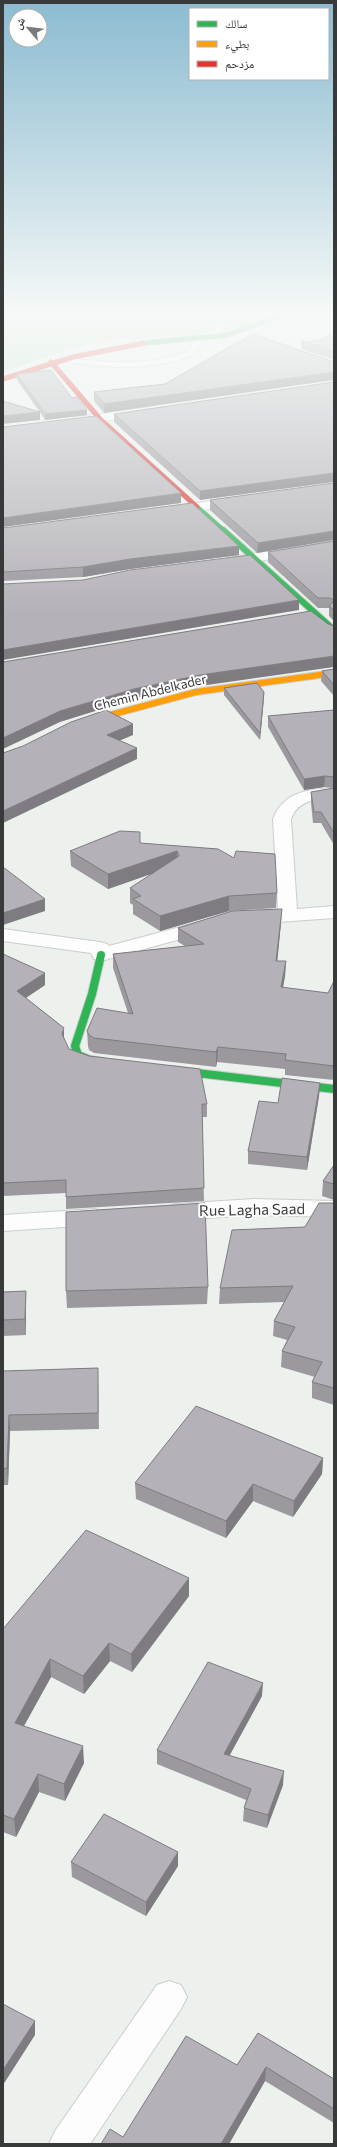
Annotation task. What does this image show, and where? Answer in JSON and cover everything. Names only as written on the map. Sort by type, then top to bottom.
[{"type":"street","points":[[98,416],[253,559],[310,615],[334,630]]},
{"type":"street","points":[[63,423],[119,416]]},
{"type":"street","points":[[158,512],[256,498]]},
{"type":"street","points":[[222,563],[334,545]]},
{"type":"street","points":[[310,615],[327,612]]},
{"type":"street","name":"Chemin Abdelkader","points":[[74,724],[196,692],[334,673]]},
{"type":"street","points":[[288,916],[282,819],[284,810],[290,802],[301,798],[334,793]]},
{"type":"street","points":[[101,954],[169,937],[226,920],[334,912]]},
{"type":"street","points":[[3,934],[100,948],[101,954],[92,994],[75,1046],[78,1055],[90,1060],[114,1063]]},
{"type":"street","points":[[161,1069],[334,1089]]},
{"type":"street","name":"Rue Lagha Saad","points":[[152,1213],[254,1206],[334,1209]]},
{"type":"street","points":[[3,1222],[113,1216]]},
{"type":"street","points":[[68,2144],[169,1997]]},
{"type":"building","points":[[96,416],[181,493],[3,518],[3,427]]},
{"type":"building","points":[[116,416],[334,416],[334,473],[200,491]]},
{"type":"building","points":[[334,483],[334,531],[258,543],[210,500]]},
{"type":"building","points":[[192,503],[239,546],[130,559],[83,567],[3,572],[3,528]]},
{"type":"building","points":[[334,541],[334,600],[330,598],[318,598],[268,552]]},
{"type":"building","points":[[250,555],[299,600],[3,650],[3,584],[83,580],[130,570]]},
{"type":"building","points":[[334,601],[334,610],[329,606]]},
{"type":"building","points":[[311,611],[328,624],[334,626],[334,656],[200,675],[134,689],[60,711],[3,738],[3,662]]},
{"type":"building","points":[[334,669],[334,685],[322,671]]},
{"type":"building","points":[[257,683],[264,692],[260,733],[224,688]]},
{"type":"building","points":[[106,710],[133,724],[107,735],[137,748],[3,811],[3,753],[23,746],[71,722]]},
{"type":"building","points":[[334,710],[334,777],[325,776],[304,779],[268,716]]},
{"type":"building","points":[[334,788],[334,833],[321,812],[314,812],[311,792]]},
{"type":"building","points":[[120,831],[140,832],[140,843],[218,849],[234,858],[236,851],[275,854],[277,893],[229,896],[160,916],[133,899],[141,896],[130,888],[179,856],[177,851],[108,874],[70,851]]},
{"type":"building","points":[[3,867],[45,899],[3,913]]},
{"type":"building","points":[[282,909],[276,961],[286,961],[281,987],[328,993],[334,981],[334,1066],[285,1060],[286,1054],[218,1047],[216,1052],[94,1038],[89,1035],[87,1031],[97,1008],[133,1014],[113,954],[204,944],[178,928],[232,911]]},
{"type":"building","points":[[3,954],[45,973],[17,991],[64,1028],[62,1034],[69,1049],[89,1056],[200,1069],[207,1104],[202,1104],[204,1188],[66,1197],[66,1180],[3,1183]]},
{"type":"building","points":[[282,1078],[320,1083],[307,1157],[248,1151],[259,1101],[278,1103]]},
{"type":"building","points":[[334,1165],[334,1184],[323,1181]]},
{"type":"building","points":[[205,1203],[208,1287],[66,1291],[66,1212]]},
{"type":"building","points":[[319,1203],[334,1203],[334,1388],[312,1382],[322,1362],[282,1351],[295,1327],[274,1321],[293,1286],[220,1288],[232,1230],[305,1227]]},
{"type":"building","points":[[26,1291],[25,1319],[3,1320],[3,1292]]},
{"type":"building","points":[[98,1368],[98,1413],[9,1415],[7,1468],[3,1469],[3,1371]]},
{"type":"building","points":[[196,1406],[323,1458],[294,1501],[253,1484],[226,1521],[135,1483]]},
{"type":"building","points":[[86,1530],[189,1578],[131,1654],[109,1643],[83,1676],[50,1659],[15,1723],[83,1746],[64,1784],[38,1774],[14,1819],[3,1815],[3,1629]]},
{"type":"building","points":[[208,1662],[263,1683],[224,1754],[284,1771],[268,1815],[244,1808],[251,1789],[157,1750]]},
{"type":"building","points":[[104,1814],[178,1852],[146,1902],[71,1862]]},
{"type":"building","points":[[3,2004],[35,2021],[3,2070]]},
{"type":"building","points":[[258,2033],[334,2079],[334,2109],[266,2067],[221,2144],[101,2144],[110,2129],[123,2137],[186,2036],[237,2065]]},
{"type":"traffic: fast","points":[[197,507],[334,630]]},
{"type":"traffic: fast","points":[[101,955],[92,994],[75,1046],[78,1055],[90,1060],[103,1062]]},
{"type":"traffic: fast","points":[[171,1070],[334,1089]]},
{"type":"traffic: slow","points":[[84,722],[196,692],[334,673]]},
{"type":"traffic: jam","points":[[98,416],[197,507]]}]
